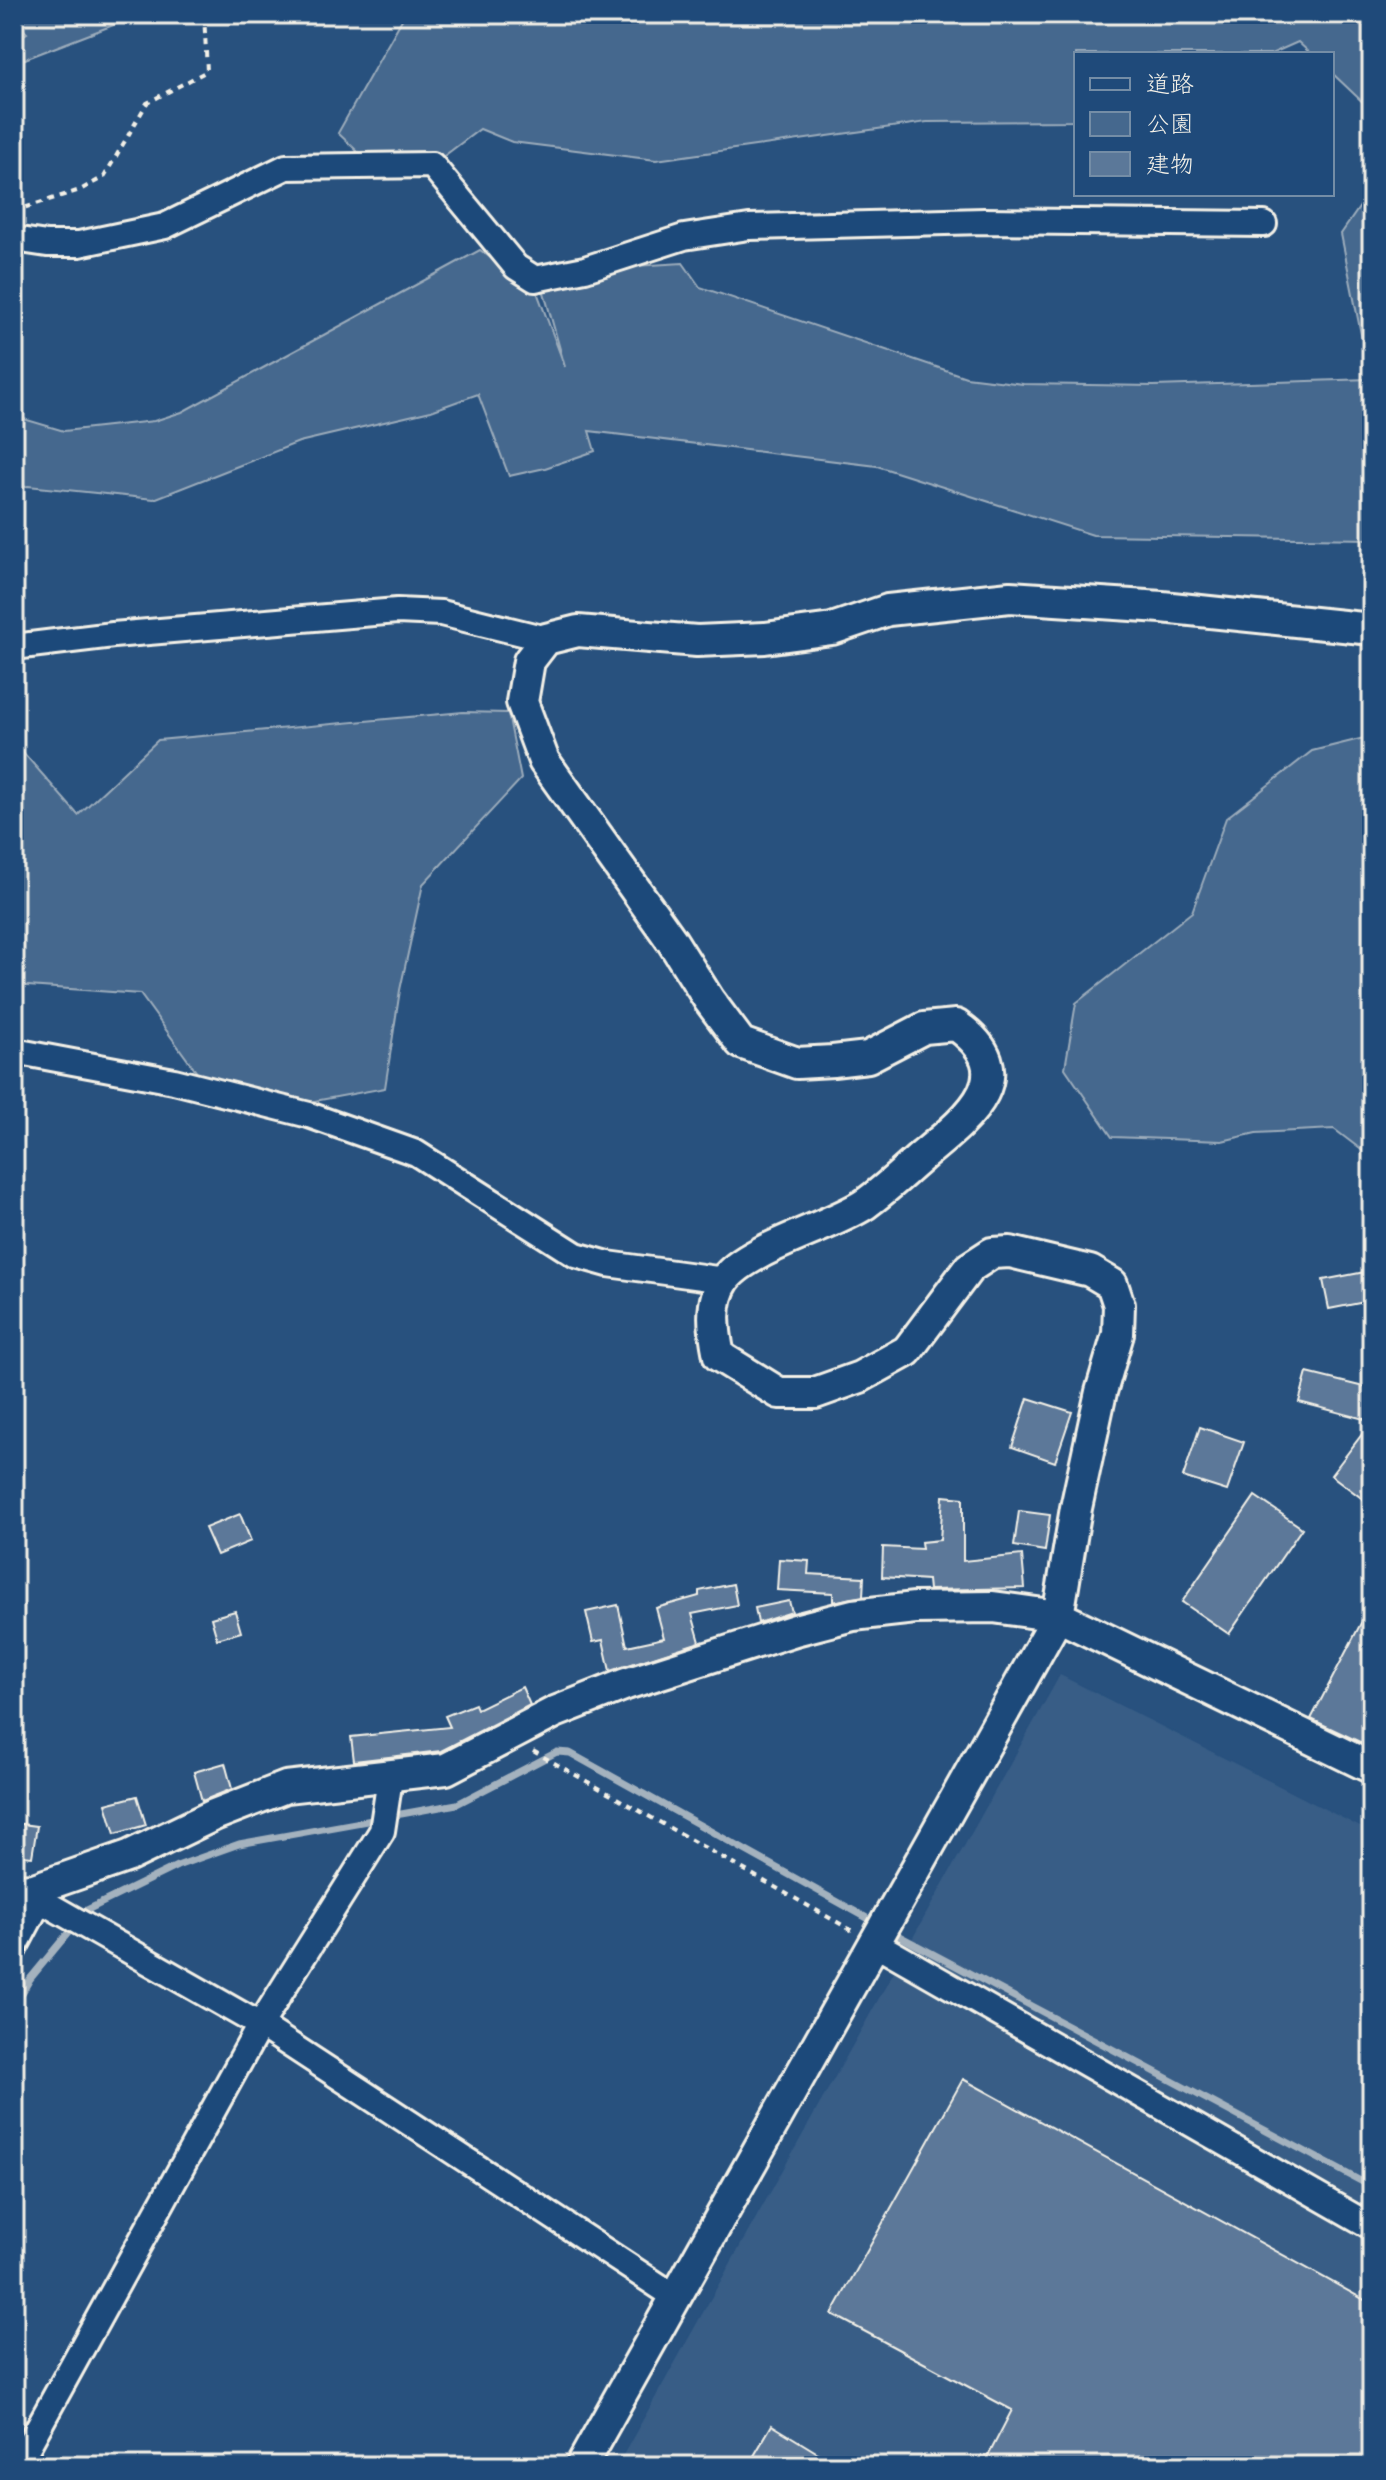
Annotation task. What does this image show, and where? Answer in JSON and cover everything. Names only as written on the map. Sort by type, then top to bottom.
[{"type":"street","points":[[14,239],[47,244],[79,244],[165,226],[286,167],[310,166],[432,165],[516,267],[535,279],[585,269],[684,237],[749,227],[984,221],[1264,224]]},
{"type":"street","points":[[14,647],[113,635],[397,611],[441,613],[546,639],[578,631],[697,641],[765,638],[832,629],[888,610],[1010,597],[1162,607],[1372,629]]},
{"type":"street","points":[[546,639],[529,661],[522,702],[544,761],[741,1043],[797,1063],[833,1061],[868,1057],[924,1028],[956,1025],[977,1039],[988,1067],[988,1086],[975,1110],[865,1204],[736,1268],[724,1280],[713,1315],[719,1356],[779,1393],[815,1393],[860,1377],[907,1351],[969,1268],[992,1253],[1010,1252],[1090,1271],[1112,1284],[1119,1305],[1118,1334],[1101,1392],[1079,1494],[1058,1616],[581,2466]]},
{"type":"street","points":[[14,1051],[174,1081],[309,1115],[416,1153],[576,1255],[608,1264],[724,1280]]},
{"type":"street","points":[[29,1893],[129,1856],[214,1815],[286,1787],[389,1785],[446,1769],[555,1712],[614,1689],[853,1615],[915,1608],[993,1607],[1058,1616],[1372,1768]]},
{"type":"street","points":[[17,2466],[260,2025],[383,1824],[389,1785]]},
{"type":"street","points":[[29,1893],[260,2025],[674,2296]]},
{"type":"street","points":[[14,1949],[29,1893]]},
{"type":"street","points":[[873,1941],[1372,2227]]},
{"type":"path","points":[[14,211],[80,190],[104,177],[147,103],[207,71],[204,14]]},
{"type":"path","points":[[541,1755],[873,1941]]},
{"type":"shaded area","points":[[1060,1675],[1372,1833],[1372,2466],[617,2466]]},
{"type":"green space","points":[[14,14],[142,14],[17,62],[14,41],[27,33],[19,25],[14,33]]},
{"type":"green space","points":[[405,14],[1372,14],[1372,111],[1334,75],[1334,52],[1309,52],[1298,42],[1276,52],[1074,52],[1074,121],[927,122],[656,160],[512,142],[480,129],[432,165],[373,166],[338,133]]},
{"type":"green space","points":[[1372,189],[1372,539],[1093,535],[877,466],[589,431],[595,451],[509,476],[478,394],[431,411],[299,442],[154,499],[28,486],[14,490],[14,416],[64,431],[154,421],[182,412],[480,250],[537,292],[565,367],[540,278],[585,269],[683,263],[700,287],[966,377],[1023,384],[1154,386],[1370,379],[1341,234]]},
{"type":"green space","points":[[463,712],[508,713],[521,779],[423,884],[400,990],[385,1088],[304,1103],[211,1092],[140,994],[14,985],[14,742],[78,815],[158,740]]},
{"type":"green space","points":[[1372,736],[1372,1158],[1334,1129],[1256,1133],[1222,1141],[1112,1137],[1065,1068],[1076,1003],[1192,912],[1226,818],[1312,751]]},
{"type":"building","points":[[1365,1272],[1370,1301],[1329,1309],[1323,1280]]},
{"type":"building","points":[[1307,1373],[1372,1389],[1372,1421],[1299,1402]]},
{"type":"building","points":[[1028,1398],[1072,1412],[1055,1462],[1012,1447]]},
{"type":"building","points":[[1372,1421],[1372,1506],[1331,1475]]},
{"type":"building","points":[[1200,1427],[1244,1442],[1227,1491],[1183,1477]]},
{"type":"building","points":[[943,1496],[963,1498],[963,1561],[1022,1555],[1025,1588],[929,1590],[928,1580],[882,1577],[883,1547],[922,1549],[921,1542],[940,1540]]},
{"type":"building","points":[[1255,1496],[1302,1528],[1229,1634],[1182,1602]]},
{"type":"building","points":[[1019,1511],[1050,1515],[1045,1551],[1014,1546]]},
{"type":"building","points":[[240,1514],[251,1541],[217,1555],[205,1528]]},
{"type":"building","points":[[779,1559],[809,1561],[808,1574],[864,1577],[863,1596],[833,1602],[833,1593],[777,1590]]},
{"type":"building","points":[[733,1584],[737,1605],[692,1614],[700,1642],[610,1671],[603,1640],[593,1642],[586,1612],[618,1605],[627,1646],[664,1638],[656,1608],[699,1596],[699,1591]]},
{"type":"building","points":[[789,1601],[792,1612],[758,1623],[755,1608]]},
{"type":"building","points":[[1372,1602],[1372,1724],[1362,1743],[1311,1719]]},
{"type":"building","points":[[235,1611],[241,1632],[217,1639],[211,1618]]},
{"type":"building","points":[[522,1687],[530,1705],[441,1751],[354,1761],[351,1737],[450,1727],[445,1716],[475,1704],[477,1709]]},
{"type":"building","points":[[225,1763],[232,1789],[202,1801],[194,1772]]},
{"type":"building","points":[[137,1796],[146,1825],[115,1834],[106,1804]]},
{"type":"building","points":[[14,1823],[37,1826],[32,1857],[14,1855]]},
{"type":"building","points":[[963,2079],[1372,2304],[1372,2466],[983,2466],[1012,2410],[832,2314]]},
{"type":"building","points":[[772,2425],[839,2466],[748,2466]]},
{"type":"waterway","points":[[390,1816],[457,1804],[557,1752],[570,1753],[876,1923]]},
{"type":"waterway","points":[[14,2007],[30,1979],[87,1910],[177,1866],[239,1844],[378,1819]]},
{"type":"waterway","points":[[890,1931],[1372,2187]]}]
